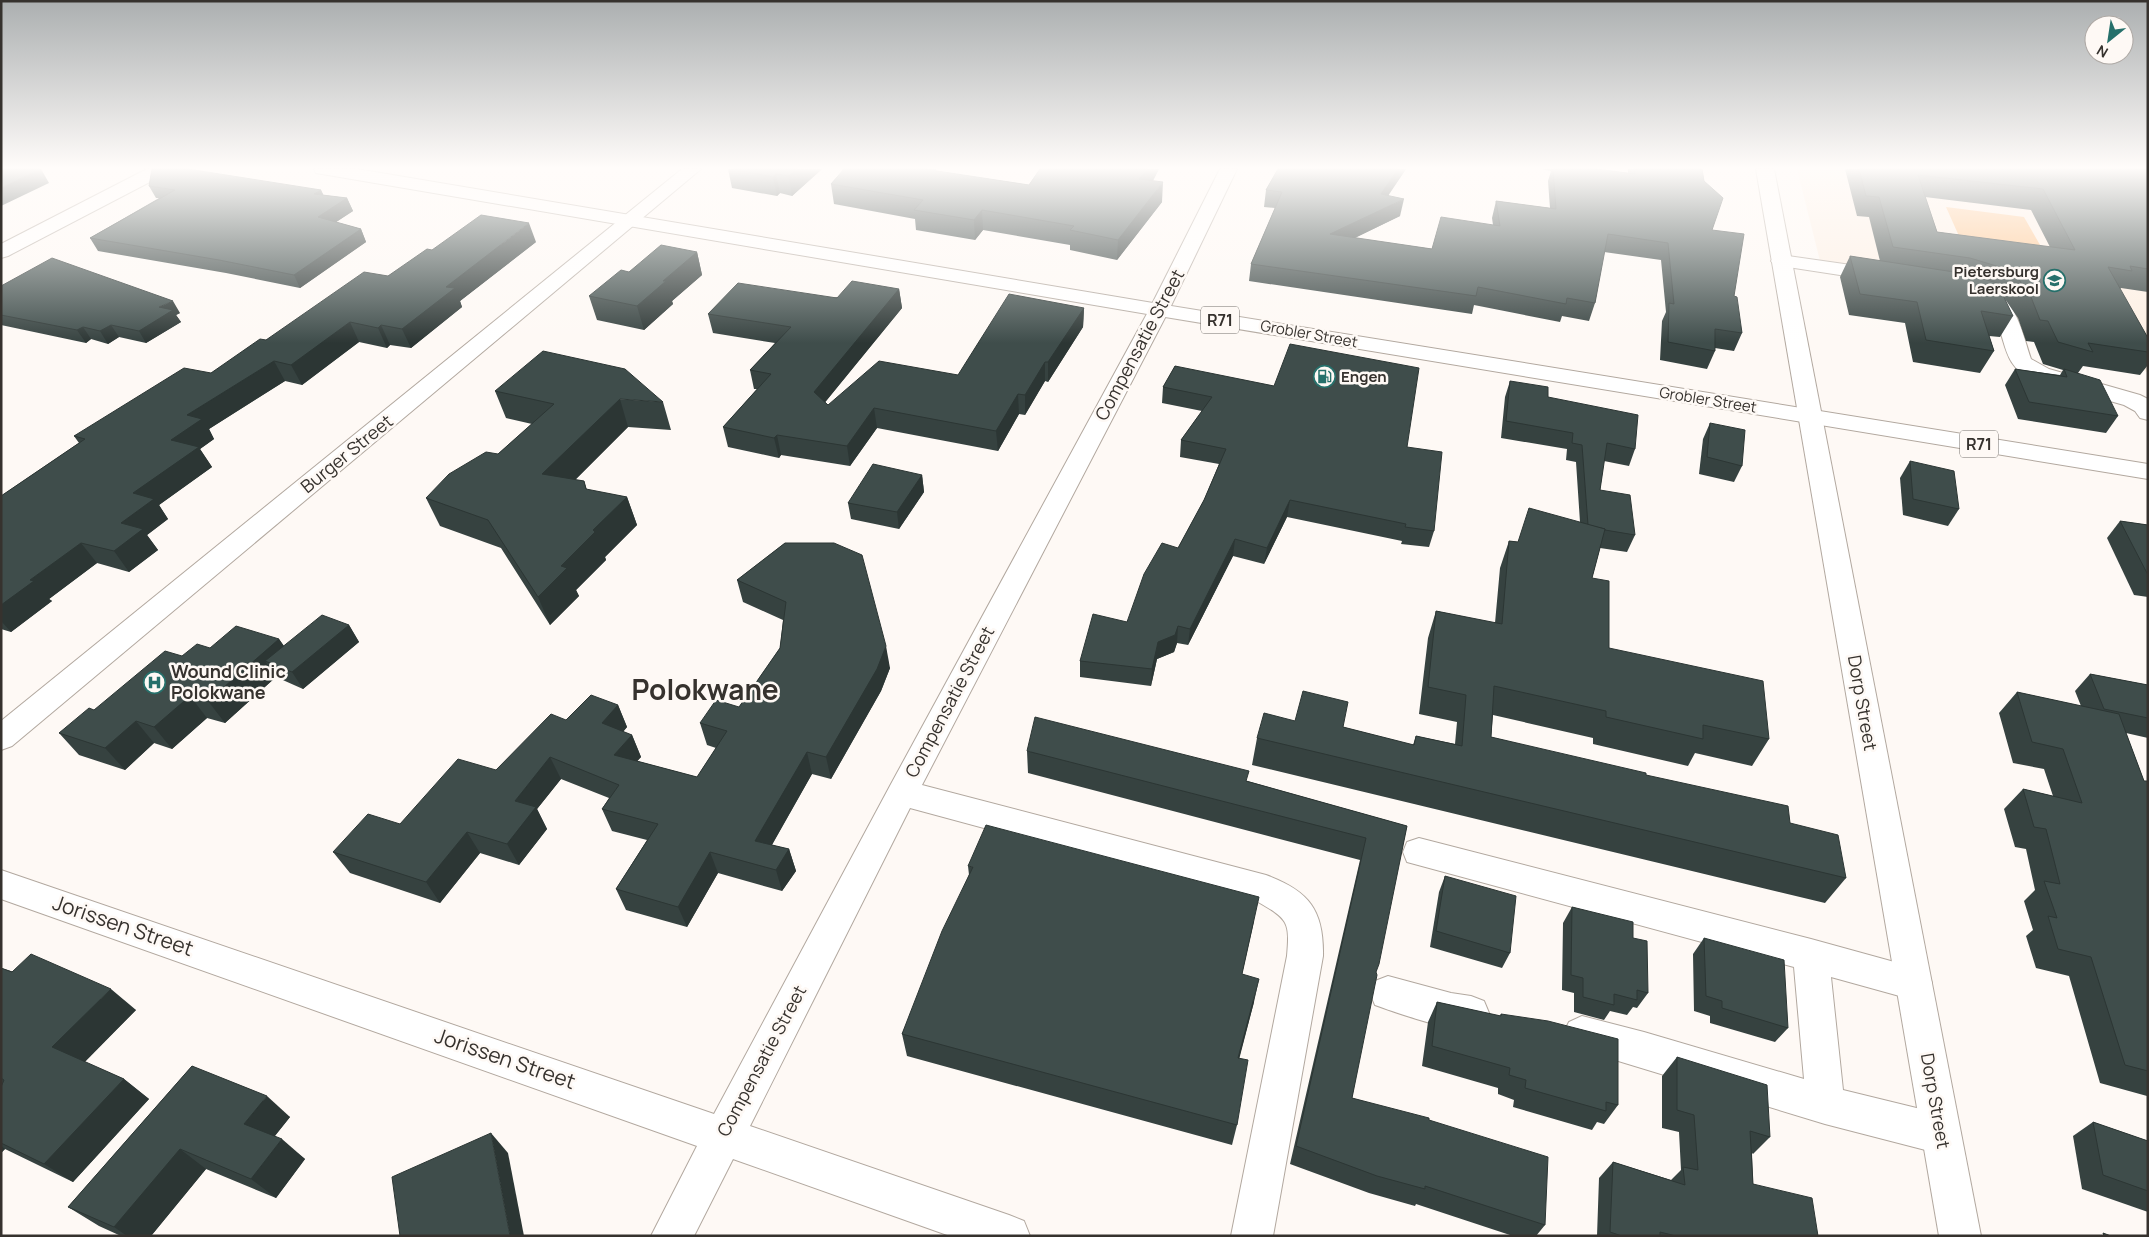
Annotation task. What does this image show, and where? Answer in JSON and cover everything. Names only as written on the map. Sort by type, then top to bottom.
[{"type":"street","points":[[1,252],[50,227]]},
{"type":"street","name":"Burger Street","points":[[1,738],[625,227]]},
{"type":"street","name":"Grobler Street","points":[[666,227],[1159,310],[2148,472]]},
{"type":"street","name":"Compensatie Street","points":[[672,1236],[902,793],[1159,310],[1201,227]]},
{"type":"street","name":"Dorp Street","points":[[1776,227],[1960,1236]]},
{"type":"street","points":[[1782,261],[1895,277]]},
{"type":"street","points":[[1968,289],[1993,298],[2005,316],[2021,362],[2027,367],[2040,374],[2132,400],[2143,406],[2148,413]]},
{"type":"street","points":[[902,793],[1266,890],[1288,902],[1304,919],[1307,930],[1305,956],[1252,1236]]},
{"type":"street","points":[[1419,852],[1914,983]]},
{"type":"street","name":"Jorissen Street","points":[[1,884],[724,1135],[1008,1236]]},
{"type":"street","points":[[1811,955],[1825,1104]]},
{"type":"street","points":[[1388,993],[1451,1010],[1508,1018]]},
{"type":"street","points":[[1554,1027],[1644,1050],[1825,1104],[1941,1134]]},
{"type":"shaded area","points":[[1811,227],[2148,227],[2148,372],[2146,372],[2106,301],[1820,261]]},
{"type":"shaded area","points":[[1955,227],[2030,227],[2051,264],[1967,254]]},
{"type":"building","points":[[110,227],[353,227],[361,229],[294,275],[90,238]]},
{"type":"building","points":[[465,227],[524,227],[446,287],[455,288],[402,329],[381,325],[378,328],[350,322],[291,365],[274,361],[187,415],[202,419],[171,440],[199,447],[133,493],[154,499],[121,523],[143,529],[114,551],[81,543],[30,580],[34,581],[1,605],[1,496],[85,439],[74,436],[184,368],[211,373],[260,339],[266,340],[364,272],[388,276],[427,249],[432,250]]},
{"type":"building","points":[[1073,227],[1128,227],[1118,240],[1070,230]]},
{"type":"building","points":[[1267,227],[1345,227],[1330,234],[1432,249],[1438,227],[1713,227],[1712,230],[1744,234],[1734,296],[1737,297],[1742,333],[1715,329],[1715,351],[1668,342],[1669,303],[1674,304],[1668,243],[1608,234],[1595,303],[1567,298],[1566,304],[1478,287],[1476,296],[1251,264]]},
{"type":"building","points":[[1887,227],[1935,227],[1937,232],[2075,250],[2063,227],[2148,227],[2148,269],[2130,266],[2132,271],[2108,267],[2148,338],[2148,352],[2088,343],[2093,352],[2058,342],[2048,321],[2040,320],[2031,297],[2013,271],[1970,258],[1893,247]]},
{"type":"building","points":[[661,245],[697,252],[637,306],[589,296],[621,270],[629,272]]},
{"type":"building","points":[[1850,256],[1967,274],[1997,283],[2013,316],[1981,311],[1994,351],[1926,340],[1917,302],[1860,294]]},
{"type":"building","points":[[52,258],[173,301],[159,307],[173,310],[139,331],[111,325],[100,331],[83,327],[77,330],[1,315],[1,286]]},
{"type":"building","points":[[852,281],[899,289],[814,392],[828,405],[879,361],[958,375],[1009,294],[1084,308],[1048,362],[1045,362],[1025,395],[1018,394],[996,431],[874,408],[847,446],[777,435],[774,438],[723,427],[771,374],[750,370],[791,327],[708,314],[738,283],[837,298]]},
{"type":"building","points":[[1290,344],[1419,368],[1407,447],[1442,452],[1434,531],[1405,527],[1406,524],[1290,500],[1267,548],[1235,539],[1190,629],[1178,626],[1175,635],[1158,642],[1152,669],[1080,661],[1093,614],[1127,622],[1144,574],[1162,543],[1178,548],[1204,500],[1226,449],[1181,440],[1212,397],[1163,387],[1175,366],[1274,386]]},
{"type":"building","points":[[543,351],[625,369],[663,402],[620,399],[542,474],[584,481],[586,489],[627,497],[593,530],[595,532],[561,566],[567,568],[538,597],[488,520],[426,498],[449,474],[486,452],[498,454],[554,404],[495,391]]},
{"type":"building","points":[[2015,369],[2067,377],[2064,369],[2100,380],[2118,416],[2029,402]]},
{"type":"building","points":[[1510,381],[1548,387],[1548,397],[1638,415],[1635,449],[1607,443],[1600,490],[1630,495],[1635,535],[1588,525],[1582,445],[1572,443],[1573,433],[1506,421]]},
{"type":"building","points":[[1710,423],[1745,430],[1742,466],[1707,457]]},
{"type":"building","points":[[1910,461],[1954,471],[1959,509],[1913,499]]},
{"type":"building","points":[[873,464],[922,475],[897,512],[848,503]]},
{"type":"building","points":[[1529,508],[1605,529],[1592,578],[1609,581],[1609,648],[1763,681],[1769,739],[1703,725],[1703,739],[1606,717],[1606,711],[1494,686],[1491,737],[1646,773],[1646,775],[1788,806],[1790,823],[1838,835],[1846,878],[1257,738],[1264,713],[1295,721],[1303,691],[1348,702],[1343,727],[1414,745],[1416,736],[1462,746],[1466,695],[1428,687],[1436,611],[1502,624],[1509,541],[1518,542]]},
{"type":"building","points":[[2120,521],[2148,525],[2148,575]]},
{"type":"building","points":[[785,543],[834,543],[862,555],[886,646],[877,669],[826,757],[807,752],[755,841],[789,849],[776,870],[710,852],[678,907],[616,889],[658,824],[602,809],[619,785],[550,757],[515,801],[536,807],[507,844],[467,832],[426,882],[333,852],[368,814],[400,824],[458,759],[496,770],[551,714],[566,720],[591,695],[618,705],[602,723],[632,735],[614,755],[697,777],[727,731],[700,723],[716,700],[739,707],[780,648],[786,602],[737,580]]},
{"type":"building","points":[[322,615],[349,625],[292,672],[265,661]]},
{"type":"building","points":[[236,626],[279,639],[208,701],[190,696],[154,727],[136,721],[105,748],[59,733],[89,708],[94,710],[165,651],[182,656],[197,644],[210,648]]},
{"type":"building","points":[[2090,674],[2148,685],[2148,718],[2104,709]]},
{"type":"building","points":[[2017,692],[2119,714],[2144,781],[2148,781],[2148,1071],[2125,1065],[2091,957],[2058,949],[2048,916],[2057,918],[2044,881],[2060,884],[2046,829],[2034,827],[2023,789],[2082,803],[2063,749],[2032,742]]},
{"type":"building","points":[[1035,717],[1249,771],[1246,781],[1407,826],[1352,1098],[1429,1118],[1429,1120],[1548,1157],[1545,1225],[1425,1186],[1425,1189],[1377,1176],[1296,1146],[1366,838],[1027,751]]},
{"type":"building","points":[[986,825],[1259,897],[1242,974],[1259,979],[1238,1058],[1248,1060],[1237,1125],[902,1034],[942,931],[973,867],[968,866]]},
{"type":"building","points":[[1445,876],[1516,896],[1510,953],[1436,931]]},
{"type":"building","points":[[1572,907],[1633,922],[1633,938],[1647,941],[1648,993],[1637,990],[1637,1000],[1614,994],[1614,1005],[1583,997],[1583,978],[1571,975]]},
{"type":"building","points":[[1704,938],[1784,960],[1788,1028],[1722,1008],[1722,1001],[1706,996]]},
{"type":"building","points":[[31,954],[111,989],[52,1047],[124,1079],[44,1164],[1,1143],[1,1087],[4,1080],[1,1078],[1,968],[12,972]]},
{"type":"building","points":[[1437,1002],[1501,1016],[1501,1014],[1548,1021],[1618,1039],[1618,1105],[1606,1102],[1606,1111],[1525,1088],[1526,1080],[1509,1075],[1510,1068],[1432,1046]]},
{"type":"building","points":[[1677,1057],[1767,1085],[1770,1137],[1750,1131],[1753,1184],[1812,1198],[1818,1236],[1676,1236],[1660,1232],[1660,1236],[1622,1236],[1610,1232],[1613,1162],[1685,1185],[1683,1167],[1698,1170],[1694,1115],[1677,1110]]},
{"type":"building","points":[[192,1066],[267,1096],[244,1124],[282,1139],[251,1179],[180,1149],[114,1227],[68,1207]]},
{"type":"building","points":[[2093,1122],[2148,1141],[2148,1191],[2103,1175]]},
{"type":"building","points":[[491,1133],[510,1236],[400,1236],[392,1177]]},
{"type":"place","name":"Pietersburg Laerskool","points":[[2055,281]]},
{"type":"place","name":"Engen","points":[[1325,377]]},
{"type":"place","name":"Wound Clinic Polokwane","points":[[155,682]]},
{"type":"district","name":"Polokwane","points":[[705,690]]}]
